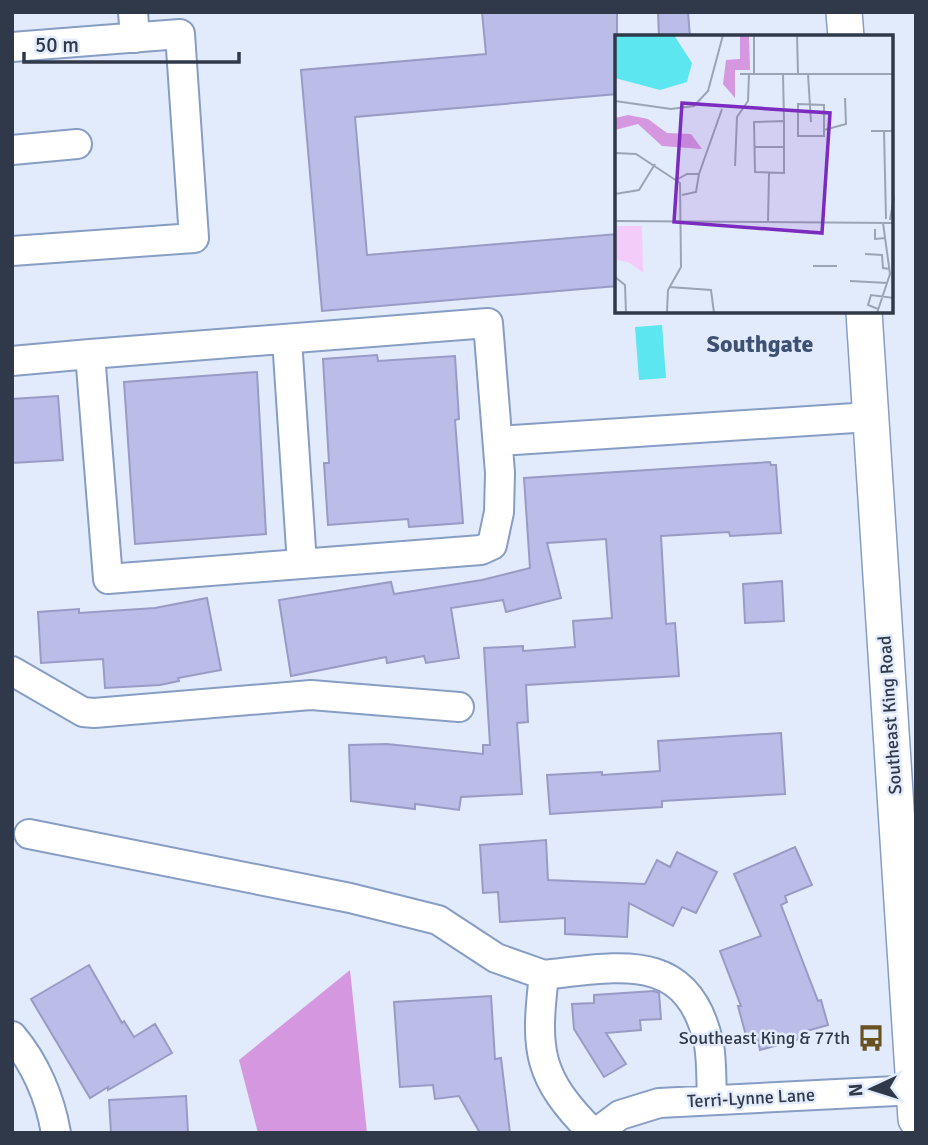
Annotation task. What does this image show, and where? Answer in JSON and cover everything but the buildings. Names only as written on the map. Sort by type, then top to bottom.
[{"type":"main road","points":[[844,12],[846,35]]},
{"type":"main road","name":"Southeast King Road","points":[[864,313],[915,1100]]},
{"type":"street","points":[[12,47],[134,25],[180,34],[194,238],[12,251]]},
{"type":"street","points":[[12,150],[77,144]]},
{"type":"street","points":[[12,361],[90,354],[488,323],[498,441],[499,512],[492,545],[481,550],[108,579],[90,354]]},
{"type":"street","points":[[287,339],[302,564]]},
{"type":"street","points":[[498,441],[870,417]]},
{"type":"street","points":[[12,671],[83,712],[312,695],[459,707]]},
{"type":"street","points":[[29,834],[350,898],[438,920],[496,958],[544,975],[603,969],[646,969],[682,987],[701,1017],[709,1047],[712,1099]]},
{"type":"street","points":[[544,975],[538,1022],[544,1069],[566,1106],[594,1133]]},
{"type":"street","points":[[12,1036],[23,1049],[48,1098],[56,1133]]},
{"type":"street","name":"Terri-Lynne Lane","points":[[594,1133],[620,1115],[659,1102],[712,1099],[915,1100]]},
{"type":"shaded area","points":[[350,970],[367,1133],[258,1133],[239,1060]]},
{"type":"water","points":[[662,325],[666,378],[639,380],[635,327]]},
{"type":"place","name":"Southeast King & 77th","points":[[871,1038]]},
{"type":"district","name":"Southgate","points":[[760,344]]}]
